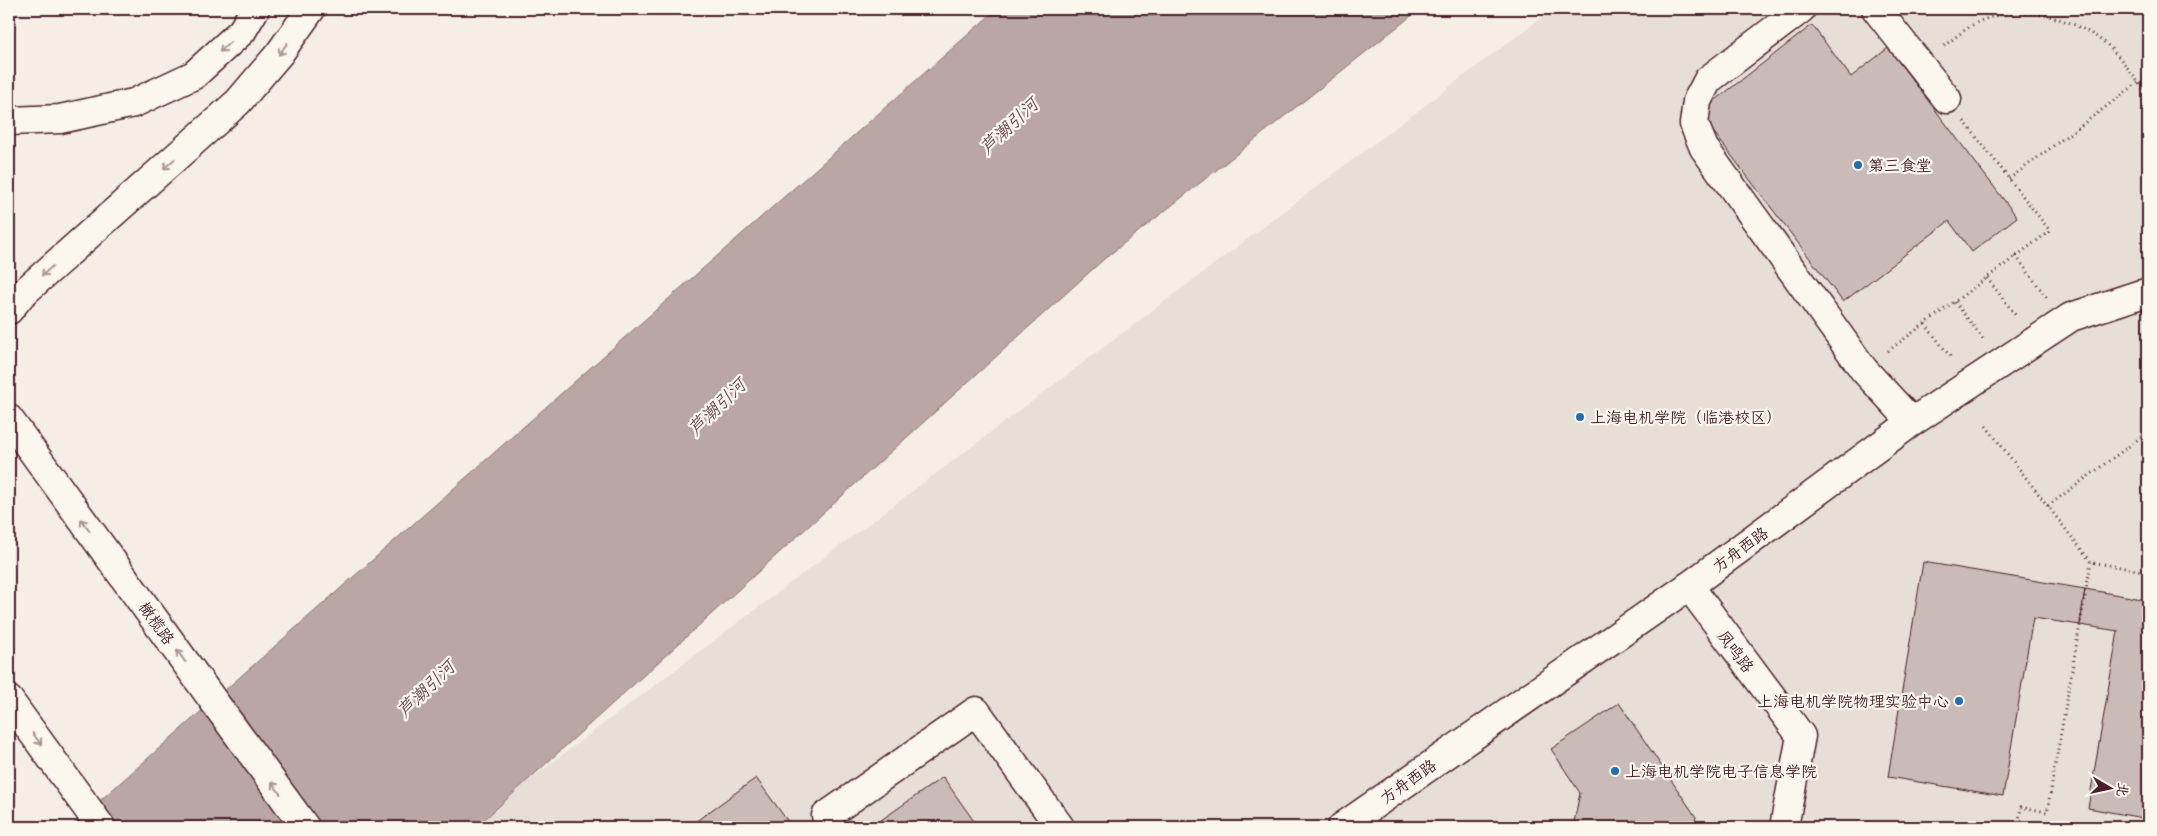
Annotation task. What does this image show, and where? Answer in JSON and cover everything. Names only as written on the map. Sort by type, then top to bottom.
[{"type":"main road","points":[[9,122],[60,118],[134,103],[194,75],[242,31],[255,9]]},
{"type":"main road","points":[[9,310],[21,295],[238,102],[279,54],[311,9]]},
{"type":"main road","points":[[1801,9],[1708,80],[1697,101],[1694,124],[1704,148],[1864,370],[1912,422]]},
{"type":"main road","points":[[1876,9],[1947,99]]},
{"type":"main road","name":"方舟西路","points":[[1342,827],[1689,586],[1912,422],[2071,317],[2141,294],[2148,295]]},
{"type":"main road","name":"橄榄路","points":[[9,419],[305,827]]},
{"type":"main road","name":"凤鸣路","points":[[1689,586],[1801,736],[1784,827]]},
{"type":"main road","points":[[9,700],[101,827]]},
{"type":"main road","points":[[826,816],[976,711],[1060,827]]},
{"type":"path","points":[[1919,64],[1978,22],[2005,13],[2036,13],[2070,23],[2106,44],[2139,82],[2148,97]]},
{"type":"path","points":[[2009,178],[2139,82]]},
{"type":"path","points":[[1864,370],[2050,231],[1947,99]]},
{"type":"path","points":[[2016,256],[2051,304]]},
{"type":"path","points":[[1987,278],[2022,324]]},
{"type":"path","points":[[1955,302],[1989,347]]},
{"type":"path","points":[[1925,324],[1953,361]]},
{"type":"path","points":[[1986,426],[2091,562],[2148,572]]},
{"type":"path","points":[[2048,506],[2148,432]]},
{"type":"path","points":[[2018,827],[2021,807],[2047,812],[2091,562]]},
{"type":"shaded area","name":"上海电机学院（临港校区）","points":[[1553,9],[2148,9],[2148,827],[471,827],[469,825]]},
{"type":"water","name":"芦潮引河","points":[[997,9],[1420,9],[1104,259],[476,827],[70,827]]},
{"type":"building","name":"第三食堂","points":[[1812,25],[1851,77],[1888,48],[2017,217],[1972,252],[1949,221],[1843,302],[1699,113]]},
{"type":"building","name":"上海电机学院物理实验中心","points":[[1923,562],[2085,589],[2080,625],[2033,618],[2003,796],[1888,777]]},
{"type":"building","points":[[2085,589],[2148,600],[2148,819],[2088,808],[2118,631],[2080,625]]},
{"type":"building","name":"上海电机学院电子信息学院","points":[[1619,703],[1696,817],[1694,827],[1573,827],[1580,793],[1551,749]]},
{"type":"building","points":[[943,777],[978,827],[871,827]]},
{"type":"building","points":[[756,778],[792,827],[688,827]]},
{"type":"place","name":"第三食堂","points":[[1858,165]]},
{"type":"place","name":"上海电机学院（临港校区）","points":[[1580,417]]},
{"type":"place","name":"上海电机学院物理实验中心","points":[[1959,701]]},
{"type":"place","name":"上海电机学院电子信息学院","points":[[1615,771]]}]
